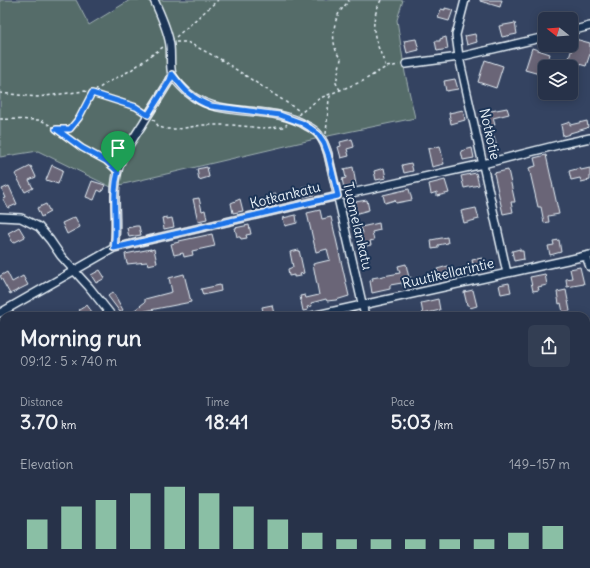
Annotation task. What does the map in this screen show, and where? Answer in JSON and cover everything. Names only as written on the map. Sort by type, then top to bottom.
[{"type":"street","points":[[114,248],[116,238],[114,198],[116,179],[120,164],[131,142],[170,80],[172,74],[170,42],[165,24],[154,0]]},
{"type":"street","name":"Notkotie","points":[[465,0],[456,35],[459,56],[507,273]]},
{"type":"street","points":[[578,29],[590,26]]},
{"type":"street","points":[[406,64],[459,56],[538,39]]},
{"type":"street","name":"Tuomelankatu","points":[[172,74],[193,98],[201,102],[211,106],[265,112],[293,119],[302,123],[318,134],[324,143],[328,154],[364,312]]},
{"type":"street","name":"Kotkankatu","points":[[2,312],[114,248],[483,164],[590,138]]},
{"type":"street","points":[[0,217],[21,218],[39,227],[109,312]]},
{"type":"street","points":[[588,255],[590,267]]},
{"type":"street","name":"Ruutikellarintie","points":[[331,312],[588,255]]},
{"type":"path","points":[[56,129],[70,129],[79,118],[92,93],[131,70],[170,42],[218,0]]},
{"type":"path","points":[[340,90],[336,83],[341,59],[336,54],[334,47],[335,30],[339,12],[349,0]]},
{"type":"path","points":[[380,0],[373,19],[373,29],[378,49],[386,67]]},
{"type":"path","points":[[170,42],[179,35]]},
{"type":"path","points":[[170,42],[186,42],[220,59],[274,94],[300,113]]},
{"type":"path","points":[[0,93],[37,97],[85,91],[136,107],[148,115]]},
{"type":"path","points":[[324,143],[329,99],[332,93]]},
{"type":"path","points":[[0,119],[41,120],[82,148],[106,161],[118,172]]},
{"type":"green space","points":[[0,0],[76,0],[89,25],[130,0],[403,0],[397,20],[405,73],[415,118],[328,136],[111,187],[38,151],[0,157]]},
{"type":"building","points":[[480,0],[502,0],[500,7]]},
{"type":"building","points":[[445,8],[453,10],[449,21],[438,18],[441,9],[445,10]]},
{"type":"building","points":[[515,23],[517,34],[502,37],[499,26]]},
{"type":"building","points":[[475,34],[477,42],[467,45],[465,36]]},
{"type":"building","points":[[446,37],[448,49],[437,51],[435,41],[440,41],[440,39]]},
{"type":"building","points":[[416,39],[419,50],[407,53],[404,41]]},
{"type":"building","points":[[578,40],[590,43],[590,54],[586,66],[578,64],[578,60],[568,60],[571,52],[578,52]]},
{"type":"building","points":[[532,48],[538,50],[538,52],[550,54],[548,60],[538,60],[538,74],[525,70]]},
{"type":"building","points":[[485,60],[503,66],[496,88],[478,82]]},
{"type":"building","points":[[455,79],[458,89],[446,91],[444,81]]},
{"type":"building","points":[[507,108],[509,114],[493,118],[495,125],[486,127],[482,118],[484,117],[483,111]]},
{"type":"building","points":[[463,110],[465,120],[451,124],[449,113]]},
{"type":"building","points":[[587,121],[587,128],[563,136],[561,125],[570,122],[570,125]]},
{"type":"building","points":[[494,137],[498,151],[491,153],[488,138]]},
{"type":"building","points":[[352,139],[354,147],[347,149],[349,156],[341,158],[338,147],[341,146],[340,142]]},
{"type":"building","points":[[440,146],[444,164],[432,167],[428,149]]},
{"type":"building","points":[[472,148],[474,158],[463,160],[461,151]]},
{"type":"building","points":[[546,155],[559,214],[548,216],[549,222],[544,223],[541,207],[538,207],[529,168],[536,166],[534,158]]},
{"type":"building","points":[[411,163],[413,171],[404,173],[402,165]]},
{"type":"building","points":[[52,165],[63,170],[58,184],[46,180]]},
{"type":"building","points":[[31,166],[36,177],[29,180],[33,188],[25,192],[15,174]]},
{"type":"building","points":[[207,167],[209,177],[199,180],[197,169]]},
{"type":"building","points":[[353,167],[356,185],[344,188],[342,179],[346,178],[344,169]]},
{"type":"building","points":[[384,168],[386,178],[376,180],[374,171]]},
{"type":"building","points":[[580,168],[581,170],[590,168],[590,180],[581,182],[580,178],[571,180],[569,171]]},
{"type":"building","points":[[508,170],[515,202],[511,202],[513,212],[503,214],[494,173]]},
{"type":"building","points":[[476,173],[479,185],[464,188],[461,176]]},
{"type":"building","points":[[445,180],[449,193],[437,196],[437,192],[431,194],[429,184]]},
{"type":"building","points":[[92,181],[105,185],[102,192],[98,190],[94,200],[86,197]]},
{"type":"building","points":[[312,185],[314,195],[304,197],[302,187]]},
{"type":"building","points":[[9,186],[17,204],[8,208],[3,199],[6,198],[2,189]]},
{"type":"building","points":[[409,189],[412,200],[396,203],[395,200],[385,203],[383,195]]},
{"type":"building","points":[[276,194],[278,203],[268,205],[266,196]]},
{"type":"building","points":[[199,198],[202,211],[205,210],[207,219],[198,221],[193,199]]},
{"type":"building","points":[[240,199],[243,211],[233,213],[231,203]]},
{"type":"building","points":[[367,200],[369,210],[354,214],[353,210],[351,211],[349,203]]},
{"type":"building","points":[[46,204],[50,212],[41,217],[37,208]]},
{"type":"building","points":[[476,208],[479,219],[464,223],[461,211]]},
{"type":"building","points":[[320,210],[322,219],[331,217],[349,296],[336,300],[327,301],[326,299],[311,303],[312,306],[307,307],[308,310],[303,311],[300,296],[305,295],[306,298],[319,295],[313,264],[330,260],[327,249],[316,252],[307,213]]},
{"type":"building","points":[[296,215],[297,223],[285,226],[283,218]]},
{"type":"building","points":[[75,217],[80,227],[67,234],[62,223]]},
{"type":"building","points":[[167,217],[167,219],[172,218],[174,227],[164,229],[162,218]]},
{"type":"building","points":[[379,223],[380,230],[372,232],[374,240],[370,241],[371,245],[362,247],[359,234],[363,233],[361,227]]},
{"type":"building","points":[[249,225],[251,234],[246,235],[247,238],[241,239],[240,237],[237,237],[235,228]]},
{"type":"building","points":[[139,226],[141,235],[129,237],[127,228]]},
{"type":"building","points":[[19,227],[25,237],[13,243],[8,233]]},
{"type":"building","points":[[212,234],[215,246],[192,251],[193,255],[184,257],[183,253],[174,255],[171,244]]},
{"type":"building","points":[[447,237],[448,243],[438,245],[438,248],[432,249],[431,240]]},
{"type":"building","points":[[559,240],[561,252],[550,255],[548,246],[554,245],[553,241]]},
{"type":"building","points":[[154,249],[157,263],[148,265],[147,262],[127,264],[125,254]]},
{"type":"building","points":[[520,249],[520,251],[523,251],[524,259],[514,261],[512,251]]},
{"type":"building","points":[[299,250],[304,273],[300,274],[301,276],[289,276],[288,269],[293,267],[290,252]]},
{"type":"building","points":[[482,258],[484,267],[474,269],[472,260]]},
{"type":"building","points":[[406,264],[409,278],[411,277],[413,284],[403,286],[402,283],[390,285],[390,289],[372,293],[370,281],[373,280],[372,278],[400,273],[398,266]]},
{"type":"building","points":[[448,266],[450,276],[439,278],[437,269]]},
{"type":"building","points":[[580,267],[584,284],[567,287],[566,279],[572,278],[570,269]]},
{"type":"building","points":[[100,270],[105,278],[96,283],[91,275]]},
{"type":"building","points":[[7,272],[12,282],[23,276],[28,285],[10,294],[0,276]]},
{"type":"building","points":[[184,274],[191,302],[145,311],[146,312],[132,312],[145,302],[145,299],[172,292],[169,278]]},
{"type":"building","points":[[545,274],[547,285],[538,287],[539,290],[533,291],[530,277]]},
{"type":"building","points":[[509,283],[511,292],[501,294],[499,285]]},
{"type":"building","points":[[220,285],[221,291],[203,295],[201,289]]},
{"type":"building","points":[[473,290],[477,306],[470,308],[469,305],[467,305],[464,292]]},
{"type":"building","points":[[566,290],[570,311],[563,312],[561,303],[559,304],[557,292]]},
{"type":"building","points":[[113,292],[123,310],[120,312],[108,296]]},
{"type":"building","points":[[438,299],[440,310],[423,312],[421,303]]},
{"type":"building","points":[[87,305],[92,312],[81,312],[79,310]]},
{"type":"building","points":[[272,305],[274,312],[263,312],[262,307]]},
{"type":"route","points":[[172,74],[193,98],[201,102],[211,106],[280,115],[302,123],[318,134],[324,143],[328,154],[338,196],[114,248],[116,238],[114,227],[114,198],[118,172],[106,161],[82,148],[56,129],[70,129],[79,118],[92,93],[136,107],[148,115],[170,80],[172,74]]}]
